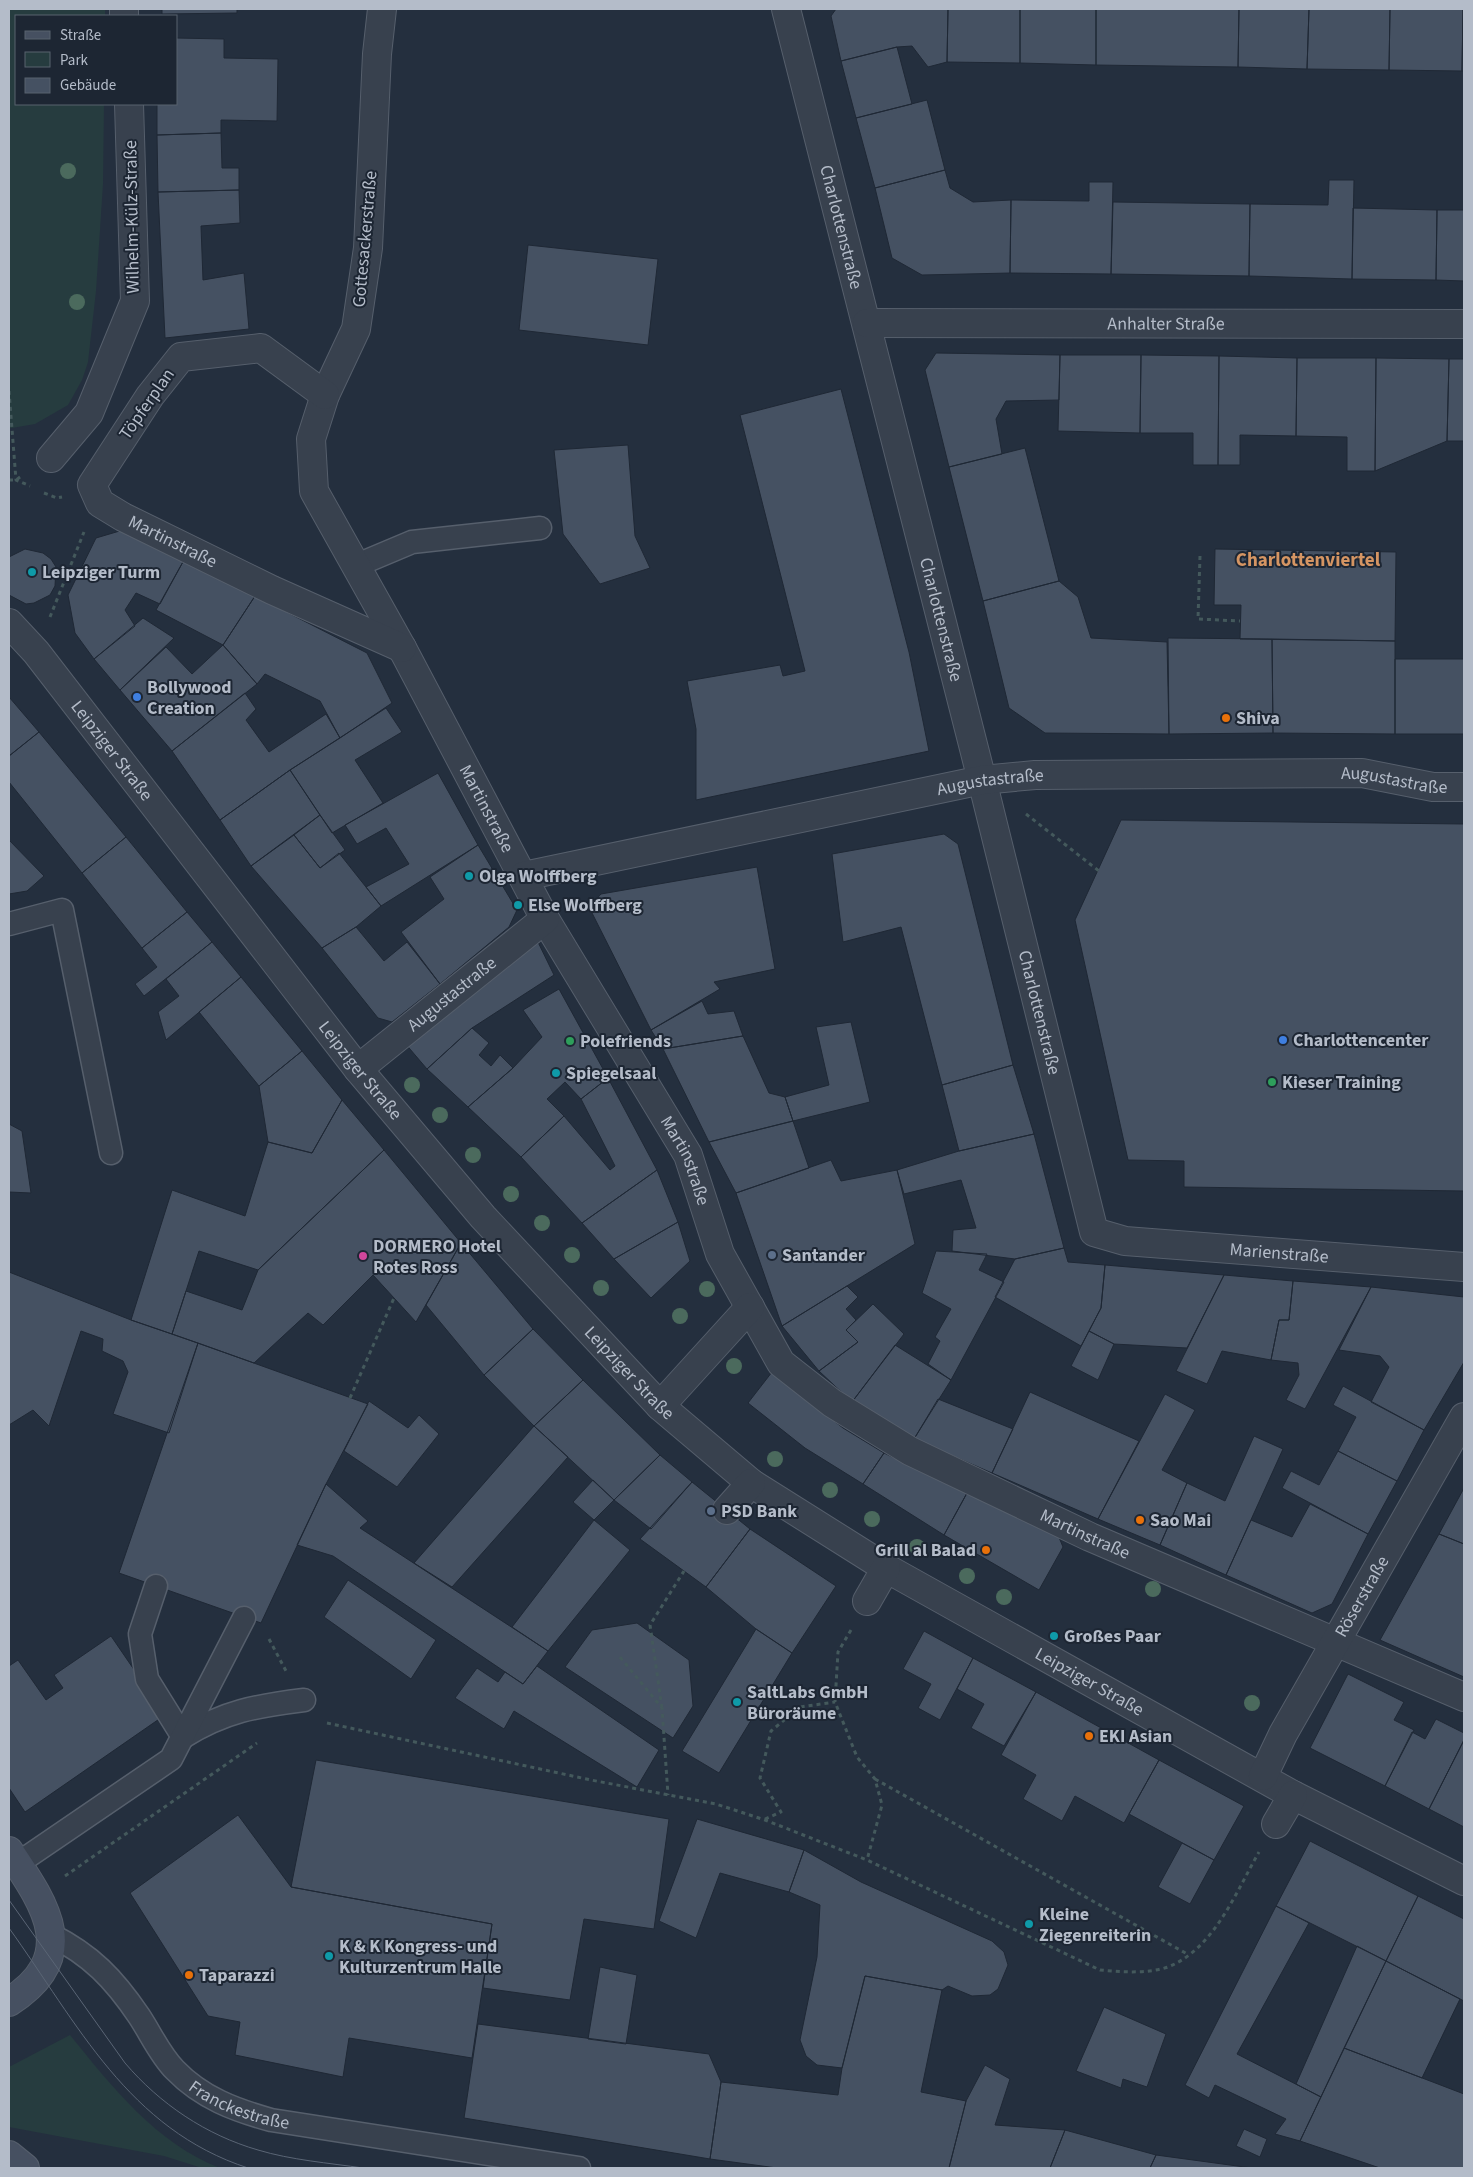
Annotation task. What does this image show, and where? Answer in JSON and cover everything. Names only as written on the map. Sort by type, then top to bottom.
[{"type":"street","name":"Gottesackerstraße","points":[[382,9],[377,54],[368,248],[359,311],[356,329],[325,395],[312,438],[314,491],[402,648]]},
{"type":"street","name":"Charlottenstraße","points":[[786,9],[867,323],[1094,1232]]},
{"type":"street","name":"Wilhelm-Külz-Straße","points":[[51,458],[89,414],[135,300],[129,105]]},
{"type":"street","name":"Anhalter Straße","points":[[867,323],[1464,324]]},
{"type":"street","name":"Töpferplan","points":[[92,485],[150,396],[181,357],[261,348],[325,395]]},
{"type":"street","name":"Martinstraße","points":[[92,485],[100,503],[123,517],[272,590],[402,648],[545,919],[688,1155],[720,1254],[781,1363],[832,1403],[910,1451],[1090,1537],[1464,1697]]},
{"type":"street","name":"Leipziger Straße","points":[[9,623],[36,652],[358,1069],[483,1217],[660,1406],[751,1483],[886,1568],[1293,1794],[1464,1881]]},
{"type":"street","name":"Augustastraße","points":[[524,876],[982,780],[1035,775],[1362,773],[1433,786],[1464,787]]},
{"type":"street","name":"Augustastraße","points":[[358,1069],[545,919]]},
{"type":"street","name":"Marienstraße","points":[[1094,1232],[1125,1241],[1464,1267]]},
{"type":"street","points":[[660,1406],[750,1307]]},
{"type":"street","name":"Röserstraße","points":[[1263,1776],[1283,1734],[1337,1643],[1464,1417]]},
{"type":"street","points":[[727,1510],[751,1483]]},
{"type":"street","points":[[867,1601],[886,1568]]},
{"type":"street","points":[[1276,1824],[1293,1794]]},
{"type":"street","points":[[9,2002],[41,1973],[48,1956],[51,1935],[48,1916],[40,1898],[13,1858]]},
{"type":"street","points":[[9,2155],[25,2168]]},
{"type":"lane","points":[[355,566],[412,542],[540,528]]},
{"type":"lane","points":[[9,924],[62,910],[110,1153]]},
{"type":"lane","points":[[156,1586],[140,1634],[147,1679],[183,1737]]},
{"type":"lane","points":[[13,1858],[171,1759],[244,1618]]},
{"type":"lane","points":[[183,1737],[226,1714],[254,1706],[304,1700]]},
{"type":"lane","name":"Franckestraße","points":[[51,1935],[77,1948],[105,1971],[174,2069],[200,2092],[233,2109],[271,2120],[578,2168]]},
{"type":"path","points":[[9,391],[16,480]]},
{"type":"path","points":[[36,652],[81,538]]},
{"type":"path","points":[[1200,556],[1198,619],[1240,621]]},
{"type":"path","points":[[982,780],[1098,870]]},
{"type":"path","points":[[350,1398],[394,1298]]},
{"type":"path","points":[[668,1795],[662,1708],[650,1625],[684,1571]]},
{"type":"path","points":[[852,1628],[838,1652],[835,1702],[857,1757],[875,1779],[1189,1955]]},
{"type":"path","points":[[265,1632],[287,1674]]},
{"type":"path","points":[[620,1657],[662,1708]]},
{"type":"path","points":[[764,1820],[782,1812],[760,1778],[771,1731],[800,1708],[835,1702]]},
{"type":"path","points":[[323,1722],[716,1804],[764,1820],[866,1860],[1100,1970],[1130,1973],[1168,1967],[1189,1955],[1211,1934],[1276,1824]]},
{"type":"path","points":[[65,1876],[252,1744],[261,1741]]},
{"type":"path","points":[[866,1860],[882,1805],[875,1779]]},
{"type":"green space","points":[[9,9],[105,9],[105,15],[15,15],[15,105],[104,105],[103,184],[96,291],[88,362],[82,380],[68,405],[35,424],[9,428]]},
{"type":"green space","points":[[70,2035],[119,2093],[155,2129],[175,2144],[220,2168],[202,2168],[164,2156],[9,2127],[9,2067]]},
{"type":"building","points":[[162,9],[237,9],[237,13],[162,14]]},
{"type":"building","points":[[836,9],[948,9],[947,62],[928,67],[912,46],[897,47],[841,61],[831,16]]},
{"type":"building","points":[[948,9],[1020,9],[1020,63],[947,62]]},
{"type":"building","points":[[1020,9],[1096,9],[1096,65],[1020,63]]},
{"type":"building","points":[[1096,9],[1239,9],[1238,67],[1096,65]]},
{"type":"building","points":[[1239,9],[1309,9],[1307,69],[1238,67]]},
{"type":"building","points":[[1309,9],[1390,9],[1389,70],[1307,69]]},
{"type":"building","points":[[1390,9],[1463,9],[1462,71],[1389,70]]},
{"type":"building","points":[[1463,9],[1464,71],[1462,71]]},
{"type":"building","points":[[178,38],[224,39],[224,58],[278,59],[277,121],[221,120],[221,133],[157,135],[157,105],[178,105]]},
{"type":"building","points":[[897,47],[912,104],[856,118],[841,61]]},
{"type":"building","points":[[927,100],[945,170],[875,188],[856,118]]},
{"type":"building","points":[[221,133],[222,168],[239,168],[239,190],[158,192],[157,135]]},
{"type":"building","points":[[945,170],[950,188],[973,202],[1011,200],[1010,273],[922,275],[892,258],[875,188]]},
{"type":"building","points":[[1329,180],[1354,180],[1352,279],[1249,276],[1250,204],[1328,205]]},
{"type":"building","points":[[1089,182],[1113,182],[1111,274],[1010,273],[1011,200],[1089,201]]},
{"type":"building","points":[[239,190],[240,223],[201,226],[203,280],[244,273],[249,329],[165,338],[158,192]]},
{"type":"building","points":[[1113,202],[1250,204],[1249,276],[1111,274]]},
{"type":"building","points":[[1353,208],[1437,210],[1436,280],[1352,279]]},
{"type":"building","points":[[1437,210],[1464,210],[1464,281],[1436,280]]},
{"type":"building","points":[[528,245],[658,259],[648,345],[519,330]]},
{"type":"building","points":[[936,353],[1060,355],[1059,400],[1006,401],[996,419],[1002,454],[949,467],[925,370]]},
{"type":"building","points":[[1060,355],[1141,355],[1140,433],[1058,431]]},
{"type":"building","points":[[1141,355],[1219,356],[1218,465],[1193,465],[1193,433],[1140,433]]},
{"type":"building","points":[[1219,356],[1297,358],[1296,436],[1240,435],[1240,465],[1218,465]]},
{"type":"building","points":[[1297,358],[1376,358],[1375,471],[1347,471],[1347,437],[1296,436]]},
{"type":"building","points":[[1376,358],[1449,359],[1447,441],[1375,471]]},
{"type":"building","points":[[1449,359],[1464,359],[1464,441],[1447,441]]},
{"type":"building","points":[[841,389],[909,652],[929,751],[696,800],[696,729],[687,681],[780,665],[783,676],[805,671],[740,415]]},
{"type":"building","points":[[628,445],[635,536],[650,568],[600,584],[563,534],[554,450]]},
{"type":"building","points":[[1025,448],[1059,581],[983,601],[949,467]]},
{"type":"building","points":[[123,530],[184,560],[160,604],[136,593],[125,610],[135,626],[94,659],[75,633],[68,595],[96,538]]},
{"type":"building","name":"Leipziger Turm","points":[[25,549],[43,553],[51,559],[56,567],[55,586],[50,595],[34,603],[26,604],[9,595],[9,557]]},
{"type":"building","points":[[1215,549],[1396,552],[1395,641],[1240,639],[1241,605],[1214,605]]},
{"type":"building","points":[[184,560],[255,596],[223,645],[156,610]]},
{"type":"building","points":[[1059,581],[1078,597],[1091,638],[1167,642],[1169,734],[1045,733],[1009,708],[983,601]]},
{"type":"building","points":[[255,596],[367,653],[392,703],[340,738],[320,701],[265,674],[257,684],[223,645]]},
{"type":"building","points":[[143,618],[174,638],[120,690],[94,659]]},
{"type":"building","points":[[1168,638],[1272,639],[1273,733],[1169,734]]},
{"type":"building","points":[[1272,639],[1395,641],[1395,734],[1273,733]]},
{"type":"building","points":[[223,645],[257,684],[172,751],[120,690],[166,647],[192,674]]},
{"type":"building","points":[[1395,659],[1464,659],[1464,734],[1395,734]]},
{"type":"building","points":[[245,693],[256,709],[246,720],[269,752],[326,714],[340,738],[290,770],[220,820],[172,751]]},
{"type":"building","points":[[9,697],[39,732],[9,756]]},
{"type":"building","points":[[386,708],[402,732],[355,760],[383,803],[332,833],[290,770]]},
{"type":"building","points":[[39,732],[126,837],[82,873],[9,782],[9,756]]},
{"type":"building","points":[[290,770],[320,815],[251,866],[220,820]]},
{"type":"building","points":[[438,773],[478,845],[381,906],[366,887],[409,864],[386,828],[357,844],[345,825]]},
{"type":"building","points":[[320,815],[345,850],[320,868],[294,835]]},
{"type":"building","name":"Charlottencenter","points":[[1121,820],[1464,824],[1464,1191],[1184,1187],[1184,1161],[1128,1160],[1075,920]]},
{"type":"building","points":[[944,834],[958,844],[1013,1065],[942,1085],[901,927],[843,942],[832,854]]},
{"type":"building","points":[[294,835],[320,868],[339,853],[381,906],[356,927],[322,948],[251,866]]},
{"type":"building","points":[[126,837],[187,912],[142,948],[82,873]]},
{"type":"building","points":[[9,840],[44,876],[27,891],[9,894]]},
{"type":"building","points":[[478,845],[517,910],[509,927],[440,984],[401,932],[444,899],[430,877]]},
{"type":"building","points":[[757,867],[775,969],[714,982],[720,989],[651,1030],[589,907],[601,894]]},
{"type":"building","points":[[187,912],[212,942],[144,996],[135,984],[157,967],[142,948]]},
{"type":"building","points":[[356,927],[384,961],[407,942],[440,984],[392,1022],[378,1018],[322,948]]},
{"type":"building","points":[[536,938],[554,975],[472,1028],[427,1069],[404,1042]]},
{"type":"building","points":[[212,942],[241,977],[166,1040],[158,1012],[179,996],[166,979]]},
{"type":"building","points":[[241,977],[302,1051],[259,1086],[199,1012]]},
{"type":"building","name":"Spiegelsaal","points":[[559,989],[608,1078],[581,1099],[565,1082],[547,1099],[564,1116],[521,1157],[468,1107],[513,1068],[542,1037],[523,1010]]},
{"type":"building","points":[[702,1001],[708,1014],[734,1011],[743,1036],[663,1049],[651,1030]]},
{"type":"building","points":[[851,1022],[870,1102],[793,1121],[785,1097],[829,1085],[816,1027]]},
{"type":"building","points":[[472,1028],[489,1043],[479,1055],[491,1066],[500,1055],[513,1068],[468,1107],[427,1069]]},
{"type":"building","points":[[743,1036],[769,1093],[785,1097],[793,1121],[709,1142],[663,1049]]},
{"type":"building","points":[[302,1051],[342,1100],[312,1153],[268,1142],[259,1086]]},
{"type":"building","points":[[1013,1065],[1034,1134],[959,1151],[942,1085]]},
{"type":"building","points":[[608,1078],[657,1170],[582,1223],[521,1157],[564,1116],[610,1170],[615,1166],[581,1099]]},
{"type":"building","points":[[342,1100],[384,1150],[258,1270],[199,1251],[172,1334],[131,1320],[172,1190],[245,1216],[268,1142],[312,1153]]},
{"type":"building","points":[[793,1121],[809,1168],[736,1193],[709,1142]]},
{"type":"building","points":[[9,1124],[22,1131],[31,1193],[9,1192]]},
{"type":"building","points":[[1034,1134],[1064,1248],[1015,1259],[952,1251],[953,1230],[976,1228],[961,1180],[904,1194],[897,1170],[959,1151]]},
{"type":"building","name":"DORMERO Hotel Rotes Ross","points":[[384,1150],[461,1243],[416,1322],[373,1275],[323,1325],[308,1313],[254,1363],[172,1334],[186,1291],[242,1310],[258,1270]]},
{"type":"building","points":[[831,1160],[841,1181],[897,1170],[915,1244],[782,1326],[736,1193]]},
{"type":"building","points":[[657,1170],[678,1222],[614,1259],[582,1223]]},
{"type":"building","points":[[678,1222],[690,1261],[651,1298],[614,1259]]},
{"type":"building","points":[[461,1243],[533,1329],[484,1375],[426,1305]]},
{"type":"building","points":[[1064,1248],[1068,1262],[1105,1265],[1101,1308],[1081,1346],[995,1297],[1015,1259]]},
{"type":"building","points":[[936,1251],[987,1254],[979,1270],[1004,1282],[951,1380],[928,1364],[940,1341],[935,1337],[951,1309],[922,1293]]},
{"type":"building","points":[[1105,1265],[1224,1275],[1187,1348],[1114,1344],[1089,1331],[1101,1308]]},
{"type":"building","points":[[9,1272],[131,1320],[198,1343],[169,1433],[113,1414],[128,1372],[123,1361],[102,1351],[103,1339],[81,1331],[49,1426],[33,1410],[9,1425]]},
{"type":"building","points":[[1224,1275],[1293,1281],[1289,1320],[1279,1320],[1271,1360],[1222,1351],[1207,1384],[1176,1371]]},
{"type":"building","points":[[1293,1281],[1371,1287],[1305,1409],[1286,1400],[1299,1375],[1298,1363],[1271,1360],[1279,1320],[1289,1320]]},
{"type":"building","points":[[847,1286],[858,1297],[846,1309],[856,1320],[846,1330],[858,1342],[819,1371],[782,1326]]},
{"type":"building","points":[[1371,1287],[1464,1297],[1464,1362],[1424,1430],[1371,1402],[1389,1367],[1380,1356],[1339,1350]]},
{"type":"building","points":[[873,1304],[904,1334],[852,1402],[819,1371],[858,1342],[846,1330]]},
{"type":"building","points":[[533,1329],[583,1380],[534,1426],[484,1375]]},
{"type":"building","points":[[1089,1331],[1114,1344],[1098,1380],[1071,1366]]},
{"type":"building","points":[[198,1343],[368,1404],[326,1484],[261,1623],[119,1573]]},
{"type":"building","points":[[895,1345],[951,1380],[914,1439],[852,1402]]},
{"type":"building","points":[[772,1372],[843,1428],[884,1453],[863,1484],[805,1448],[748,1403]]},
{"type":"building","points":[[583,1380],[660,1455],[614,1500],[534,1426]]},
{"type":"building","points":[[1343,1386],[1424,1430],[1397,1481],[1338,1451],[1356,1417],[1333,1405]]},
{"type":"building","points":[[1030,1392],[1139,1441],[1098,1519],[992,1473]]},
{"type":"building","points":[[1165,1394],[1195,1410],[1162,1470],[1187,1483],[1160,1545],[1098,1519]]},
{"type":"building","points":[[938,1399],[1013,1429],[992,1473],[914,1439]]},
{"type":"building","points":[[369,1401],[408,1428],[419,1415],[439,1434],[397,1487],[344,1451]]},
{"type":"building","points":[[534,1426],[568,1457],[452,1587],[414,1563]]},
{"type":"building","points":[[1254,1436],[1283,1449],[1226,1575],[1160,1545],[1187,1483],[1225,1501]]},
{"type":"building","points":[[1338,1451],[1397,1481],[1368,1534],[1282,1488],[1291,1471],[1319,1485]]},
{"type":"building","points":[[884,1453],[967,1493],[944,1535],[863,1484]]},
{"type":"building","points":[[660,1455],[692,1482],[651,1529],[614,1500]]},
{"type":"building","points":[[593,1480],[614,1500],[594,1520],[573,1502]]},
{"type":"building","points":[[692,1482],[750,1529],[706,1587],[640,1539]]},
{"type":"building","points":[[326,1484],[368,1521],[360,1528],[548,1651],[523,1684],[333,1556],[297,1545]]},
{"type":"building","points":[[1464,1488],[1464,1544],[1439,1534]]},
{"type":"building","points":[[967,1493],[1058,1535],[1063,1547],[1039,1590],[944,1535]]},
{"type":"building","points":[[1310,1504],[1368,1534],[1332,1604],[1312,1613],[1226,1575],[1251,1520],[1292,1537]]},
{"type":"building","points":[[594,1520],[630,1550],[548,1651],[512,1627]]},
{"type":"building","points":[[750,1529],[836,1586],[792,1653],[756,1629],[706,1587]]},
{"type":"building","points":[[1439,1534],[1464,1544],[1464,1677],[1380,1640]]},
{"type":"building","points":[[348,1580],[436,1640],[411,1679],[324,1617]]},
{"type":"building","points":[[637,1623],[689,1660],[693,1706],[673,1738],[565,1667],[592,1630]]},
{"type":"building","name":"SaltLabs GmbH Büroräume","points":[[756,1629],[792,1653],[719,1773],[682,1751]]},
{"type":"building","points":[[924,1631],[973,1658],[940,1720],[918,1708],[931,1684],[903,1669]]},
{"type":"building","points":[[111,1636],[165,1715],[25,1812],[9,1788],[9,1666],[18,1660],[46,1700],[63,1688],[54,1675]]},
{"type":"building","points":[[973,1658],[1036,1692],[1004,1746],[971,1728],[984,1704],[957,1689]]},
{"type":"building","points":[[537,1666],[659,1750],[637,1787],[514,1711],[504,1729],[455,1698],[477,1668],[498,1682],[505,1672],[523,1684]]},
{"type":"building","points":[[1348,1674],[1404,1702],[1394,1720],[1414,1730],[1385,1786],[1310,1748]]},
{"type":"building","points":[[1036,1692],[1159,1760],[1124,1823],[1075,1796],[1062,1821],[1023,1799],[1036,1775],[1001,1755]]},
{"type":"building","points":[[1436,1719],[1464,1733],[1464,1740],[1429,1809],[1385,1786],[1412,1732],[1425,1739]]},
{"type":"building","points":[[1464,1740],[1464,1827],[1429,1809]]},
{"type":"building","points":[[316,1760],[669,1819],[654,1929],[584,1919],[570,2000],[483,1988],[492,1924],[291,1887]]},
{"type":"building","points":[[1159,1760],[1244,1806],[1214,1860],[1129,1814]]},
{"type":"building","name":"K & K Kongress- und Kulturzentrum Halle","points":[[238,1815],[291,1887],[492,1924],[472,2058],[349,2038],[343,2077],[235,2055],[240,2022],[208,2016],[130,1893]]},
{"type":"building","points":[[697,1819],[804,1850],[789,1892],[720,1873],[696,1938],[659,1921]]},
{"type":"building","points":[[1310,1841],[1418,1896],[1386,1961],[1276,1906]]},
{"type":"building","points":[[1182,1843],[1214,1860],[1190,1904],[1158,1887]]},
{"type":"building","points":[[804,1850],[861,1882],[992,1941],[1004,1952],[1008,1965],[998,1989],[990,1995],[972,1996],[948,1986],[942,1990],[865,1976],[842,2068],[817,2065],[806,2056],[800,2040],[817,1957],[820,1905],[789,1892]]},
{"type":"building","points":[[1418,1896],[1464,1919],[1464,2001],[1386,1961]]},
{"type":"building","points":[[1276,1906],[1309,1923],[1237,2054],[1321,2097],[1300,2141],[1275,2134],[1286,2119],[1215,2085],[1209,2098],[1185,2085]]},
{"type":"building","points":[[1357,1946],[1386,1961],[1321,2097],[1296,2084]]},
{"type":"building","points":[[1386,1961],[1460,1999],[1422,2078],[1344,2048]]},
{"type":"building","points":[[600,1967],[637,1975],[626,2044],[588,2039]]},
{"type":"building","points":[[865,1976],[942,1990],[921,2092],[966,2101],[949,2168],[777,2168],[710,2159],[721,2082],[838,2095],[842,2068]]},
{"type":"building","points":[[1104,2007],[1166,2034],[1147,2087],[1123,2079],[1121,2088],[1076,2071]]},
{"type":"building","points":[[478,2024],[709,2054],[721,2082],[710,2159],[464,2118]]},
{"type":"building","points":[[1344,2048],[1464,2094],[1464,2168],[1380,2168],[1300,2141]]},
{"type":"building","points":[[985,2065],[1010,2079],[995,2125],[1065,2130],[1050,2168],[949,2168],[966,2101]]},
{"type":"building","points":[[1244,2129],[1267,2139],[1260,2157],[1236,2146]]},
{"type":"building","points":[[1065,2130],[1156,2155],[1150,2168],[1050,2168]]},
{"type":"building","points":[[1156,2155],[1252,2168],[1150,2168]]},
{"type":"tram line","points":[[9,1900],[125,2063],[153,2092],[169,2105],[202,2127],[239,2144],[297,2159],[363,2168]]},
{"type":"tram line","points":[[9,1928],[83,2036],[109,2069],[138,2100],[170,2128],[206,2150],[248,2168]]},
{"type":"place","name":"Leipziger Turm","points":[[32,572]]},
{"type":"place","name":"Bollywood Creation","points":[[137,697]]},
{"type":"place","name":"Shiva","points":[[1226,718]]},
{"type":"place","name":"Olga Wolffberg","points":[[469,876]]},
{"type":"place","name":"Else Wolffberg","points":[[518,905]]},
{"type":"place","name":"Charlottencenter","points":[[1283,1040]]},
{"type":"place","name":"Polefriends","points":[[570,1041]]},
{"type":"place","name":"Spiegelsaal","points":[[556,1073]]},
{"type":"place","name":"Kieser Training","points":[[1272,1082]]},
{"type":"place","name":"Santander","points":[[772,1255]]},
{"type":"place","name":"DORMERO Hotel Rotes Ross","points":[[363,1256]]},
{"type":"place","name":"PSD Bank","points":[[711,1511]]},
{"type":"place","name":"Sao Mai","points":[[1140,1520]]},
{"type":"place","name":"Grill al Balad","points":[[986,1550]]},
{"type":"place","name":"Großes Paar","points":[[1054,1636]]},
{"type":"place","name":"SaltLabs GmbH Büroräume","points":[[737,1702]]},
{"type":"place","name":"EKI Asian","points":[[1089,1736]]},
{"type":"place","name":"Kleine Ziegenreiterin","points":[[1029,1924]]},
{"type":"place","name":"K & K Kongress- und Kulturzentrum Halle","points":[[329,1956]]},
{"type":"place","name":"Taparazzi","points":[[189,1975]]},
{"type":"district","name":"Charlottenviertel","points":[[1308,560]]}]
